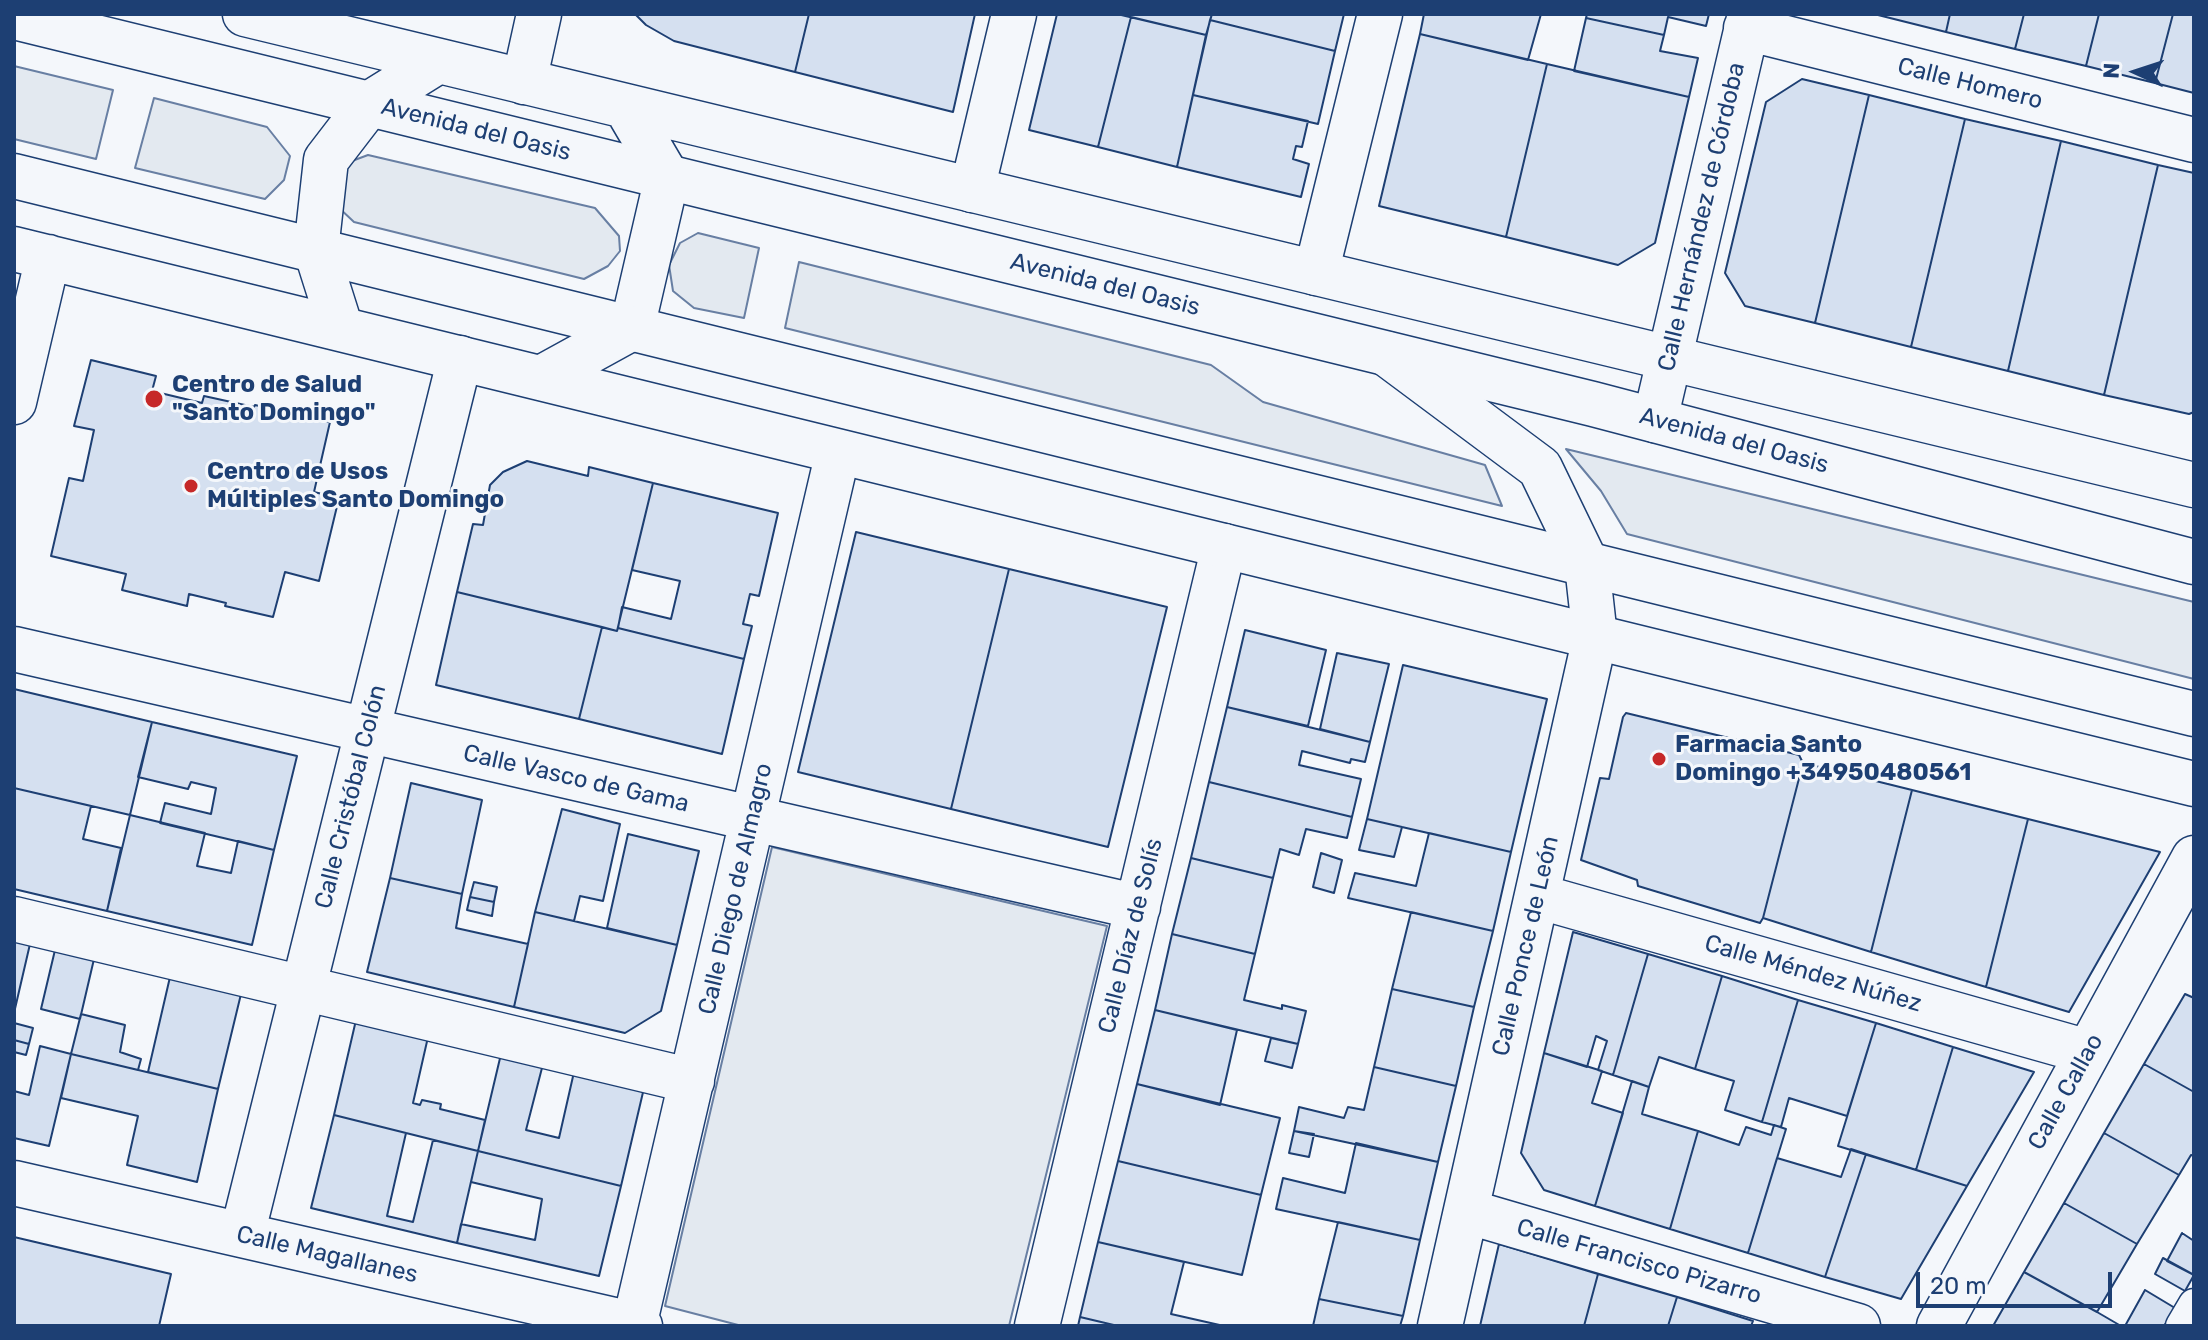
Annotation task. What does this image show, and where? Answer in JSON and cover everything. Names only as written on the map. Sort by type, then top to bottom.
[{"type":"street","points":[[245,14],[2194,485]]},
{"type":"street","points":[[524,82],[539,14]]},
{"type":"street","points":[[972,190],[1014,14]]},
{"type":"street","points":[[1316,273],[1380,14]]},
{"type":"street","name":"Avenida del Oasis","points":[[14,17],[1655,420],[2194,562]]},
{"type":"street","name":"Calle Homero","points":[[1748,21],[2194,140]]},
{"type":"street","name":"Calle Hernández de Córdoba","points":[[1655,420],[1748,21]]},
{"type":"street","points":[[341,329],[316,250],[326,160],[369,104],[438,61]]},
{"type":"street","points":[[541,378],[632,328],[667,177],[626,107]]},
{"type":"street","points":[[14,176],[2194,714]]},
{"type":"street","points":[[14,402],[31,253],[2194,784]]},
{"type":"street","name":"Calle Ponce de León","points":[[1387,354],[1540,468],[1587,565],[1595,637],[1440,1326]]},
{"type":"street","name":"Calle Cristóbal Colón","points":[[242,1235],[460,358]]},
{"type":"street","name":"Calle Diego de Almagro","points":[[636,1325],[838,452]]},
{"type":"street","name":"Calle Díaz de Solís","points":[[1037,1326],[1224,546]]},
{"type":"street","name":"Calle Vasco de Gama","points":[[14,649],[1138,907]]},
{"type":"street","name":"Calle Callao","points":[[1939,1326],[2194,858]]},
{"type":"street","name":"Calle Méndez Núñez","points":[[1537,896],[2088,1052]]},
{"type":"street","points":[[14,919],[692,1081]]},
{"type":"street","name":"Calle Magallanes","points":[[14,1183],[636,1325]]},
{"type":"street","name":"Calle Francisco Pizarro","points":[[1466,1211],[1858,1326]]},
{"type":"lane","points":[[2181,1326],[2194,1304]]},
{"type":"shaded area","points":[[14,66],[113,90],[96,159],[14,139]]},
{"type":"shaded area","points":[[154,98],[267,127],[290,156],[284,180],[265,199],[135,168]]},
{"type":"shaded area","points":[[368,155],[595,208],[619,236],[620,251],[608,266],[584,279],[354,222],[337,206],[344,164]]},
{"type":"shaded area","points":[[698,233],[759,248],[744,318],[694,308],[673,291],[669,265],[680,243]]},
{"type":"shaded area","points":[[799,262],[1211,365],[1263,402],[1485,465],[1502,506],[785,328]]},
{"type":"shaded area","points":[[1566,449],[2194,602],[2194,679],[1627,534],[1601,491]]},
{"type":"shaded area","points":[[772,847],[1107,926],[1009,1326],[742,1326],[665,1306]]},
{"type":"building","points":[[635,14],[809,14],[795,72],[674,41],[646,25]]},
{"type":"building","points":[[809,14],[975,14],[953,112],[795,72]]},
{"type":"building","points":[[1057,14],[1117,14],[1131,17],[1098,147],[1029,130]]},
{"type":"building","points":[[1117,14],[1212,14],[1206,35]]},
{"type":"building","points":[[1212,14],[1344,14],[1335,51],[1210,20]]},
{"type":"building","points":[[1424,14],[1541,14],[1528,60],[1420,34]]},
{"type":"building","points":[[1587,14],[1709,14],[1706,26],[1668,17],[1664,35],[1586,18]]},
{"type":"building","points":[[1874,14],[1950,14],[1946,32]]},
{"type":"building","points":[[1950,14],[2024,14],[2015,49],[1946,32]]},
{"type":"building","points":[[2024,14],[2099,14],[2086,66],[2015,49]]},
{"type":"building","points":[[2099,14],[2173,14],[2155,83],[2086,66]]},
{"type":"building","points":[[2173,14],[2194,14],[2194,93],[2155,83]]},
{"type":"building","points":[[1131,17],[1206,35],[1177,167],[1098,147]]},
{"type":"building","points":[[1586,18],[1664,35],[1660,51],[1698,58],[1689,97],[1574,71]]},
{"type":"building","points":[[1210,20],[1335,51],[1318,124],[1193,95]]},
{"type":"building","points":[[1420,34],[1547,64],[1506,237],[1379,206]]},
{"type":"building","points":[[1547,64],[1689,97],[1655,243],[1618,265],[1506,237]]},
{"type":"building","points":[[1802,79],[1869,95],[1815,323],[1745,306],[1725,273],[1766,102]]},
{"type":"building","points":[[1193,95],[1308,121],[1302,147],[1296,146],[1293,159],[1309,164],[1301,197],[1177,167]]},
{"type":"building","points":[[1869,95],[1965,119],[1911,347],[1815,323]]},
{"type":"building","points":[[1965,119],[2061,141],[2008,371],[1911,347]]},
{"type":"building","points":[[2061,141],[2158,165],[2104,395],[2008,371]]},
{"type":"building","points":[[2158,165],[2194,173],[2194,412],[2189,414],[2104,395]]},
{"type":"building","name":"Centro de Usos Múltiples Santo Domingo","points":[[91,360],[156,376],[152,391],[202,403],[204,396],[330,422],[314,492],[339,498],[319,581],[285,572],[273,617],[189,594],[187,606],[122,590],[126,574],[51,556],[69,478],[83,481],[94,430],[74,426]]},
{"type":"building","points":[[527,461],[588,476],[589,467],[653,483],[617,631],[457,592],[473,524],[483,525],[490,485],[503,472]]},
{"type":"building","points":[[653,483],[778,513],[759,596],[750,594],[743,624],[752,626],[744,659],[618,628],[622,607],[671,619],[680,581],[632,570]]},
{"type":"building","points":[[856,532],[1009,569],[951,809],[798,772]]},
{"type":"building","points":[[1009,569],[1167,607],[1108,847],[951,809]]},
{"type":"building","points":[[457,592],[602,627],[579,719],[436,685]]},
{"type":"building","points":[[602,627],[617,631],[618,628],[744,659],[722,754],[579,719]]},
{"type":"building","points":[[1245,630],[1326,650],[1308,726],[1227,707]]},
{"type":"building","points":[[1337,653],[1389,664],[1370,742],[1320,729]]},
{"type":"building","points":[[1403,665],[1547,699],[1511,852],[1367,819]]},
{"type":"building","points":[[14,689],[152,722],[130,815],[14,788]]},
{"type":"building","points":[[1227,707],[1370,742],[1365,762],[1351,759],[1350,763],[1302,751],[1299,765],[1361,779],[1352,817],[1209,782]]},
{"type":"building","points":[[1626,713],[1799,755],[1803,763],[1760,923],[1638,886],[1637,880],[1581,860],[1600,778],[1609,779]]},
{"type":"building","points":[[152,722],[297,756],[274,850],[160,823],[165,803],[211,814],[216,788],[191,782],[188,789],[138,777]]},
{"type":"building","points":[[1803,763],[1912,790],[1871,952],[1763,918]]},
{"type":"building","points":[[1209,782],[1352,817],[1347,838],[1306,829],[1299,855],[1280,849],[1273,878],[1191,858]]},
{"type":"building","points":[[411,783],[482,800],[462,894],[390,878]]},
{"type":"building","points":[[14,788],[91,806],[83,839],[121,848],[107,911],[14,889]]},
{"type":"building","points":[[1912,790],[2028,819],[1986,987],[1871,952]]},
{"type":"building","points":[[562,809],[620,824],[603,901],[580,896],[574,921],[535,912]]},
{"type":"building","points":[[130,815],[205,833],[197,866],[231,873],[238,841],[274,850],[252,945],[107,911]]},
{"type":"building","points":[[1367,819],[1402,827],[1394,857],[1359,850]]},
{"type":"building","points":[[2028,819],[2160,852],[2069,1012],[1986,987]]},
{"type":"building","points":[[1429,833],[1511,852],[1493,931],[1348,898],[1355,873],[1416,886]]},
{"type":"building","points":[[628,834],[699,851],[677,945],[607,928]]},
{"type":"building","points":[[1321,853],[1342,860],[1334,893],[1313,887]]},
{"type":"building","points":[[1191,858],[1273,878],[1255,954],[1172,934]]},
{"type":"building","points":[[390,878],[462,894],[456,928],[528,944],[514,1007],[367,972]]},
{"type":"building","points":[[474,882],[497,887],[494,902],[470,897]]},
{"type":"building","points":[[470,897],[494,902],[492,916],[467,910]]},
{"type":"building","points":[[535,912],[677,945],[661,1011],[625,1033],[514,1007]]},
{"type":"building","points":[[1411,912],[1493,931],[1474,1007],[1392,989]]},
{"type":"building","points":[[1573,932],[1648,954],[1613,1075],[1598,1070],[1607,1041],[1596,1036],[1587,1067],[1544,1053]]},
{"type":"building","points":[[1172,934],[1255,954],[1244,1000],[1306,1011],[1298,1044],[1155,1010]]},
{"type":"building","points":[[14,940],[30,944],[14,1013]]},
{"type":"building","points":[[55,950],[94,959],[80,1019],[41,1009]]},
{"type":"building","points":[[1648,954],[1722,976],[1695,1069],[1659,1057],[1649,1087],[1613,1075]]},
{"type":"building","points":[[1722,976],[1798,1000],[1762,1122],[1725,1110],[1734,1081],[1695,1069]]},
{"type":"building","points":[[170,977],[241,994],[218,1089],[148,1072]]},
{"type":"building","points":[[1392,989],[1474,1007],[1456,1086],[1374,1067]]},
{"type":"building","points":[[2185,994],[2194,998],[2194,1092],[2144,1064]]},
{"type":"building","points":[[1798,1000],[1876,1023],[1847,1116],[1789,1098],[1781,1127],[1762,1122]]},
{"type":"building","points":[[1155,1010],[1237,1030],[1220,1105],[1137,1084]]},
{"type":"building","points":[[81,1014],[125,1025],[120,1052],[141,1059],[138,1070],[71,1054]]},
{"type":"building","points":[[356,1020],[428,1037],[413,1103],[420,1105],[422,1100],[441,1104],[440,1109],[485,1120],[478,1151],[334,1115]]},
{"type":"building","points":[[14,1023],[33,1028],[29,1044],[14,1040]]},
{"type":"building","points":[[1876,1023],[1953,1047],[1916,1170],[1838,1146]]},
{"type":"building","points":[[1271,1038],[1298,1044],[1292,1068],[1265,1061]]},
{"type":"building","points":[[14,1040],[29,1044],[26,1055],[14,1052]]},
{"type":"building","points":[[40,1046],[71,1054],[49,1146],[14,1138],[14,1091],[29,1095]]},
{"type":"building","points":[[1953,1047],[2034,1072],[1967,1186],[1916,1170]]},
{"type":"building","points":[[1544,1053],[1602,1071],[1592,1103],[1623,1113],[1595,1206],[1544,1190],[1521,1153]]},
{"type":"building","points":[[71,1054],[218,1089],[197,1182],[127,1165],[138,1116],[61,1098]]},
{"type":"building","points":[[501,1054],[543,1064],[526,1130],[559,1138],[574,1072],[644,1088],[621,1186],[478,1151]]},
{"type":"building","points":[[2144,1064],[2194,1092],[2194,1156],[2191,1155],[2179,1175],[2104,1133]]},
{"type":"building","points":[[1374,1067],[1456,1086],[1438,1162],[1294,1131],[1299,1107],[1344,1118],[1348,1107],[1364,1110]]},
{"type":"building","points":[[1632,1081],[1649,1087],[1642,1114],[1698,1131],[1670,1229],[1595,1206]]},
{"type":"building","points":[[1137,1084],[1280,1118],[1261,1195],[1118,1161]]},
{"type":"building","points":[[334,1115],[406,1133],[387,1216],[413,1222],[433,1140],[478,1151],[457,1243],[311,1208]]},
{"type":"building","points":[[1774,1125],[1786,1129],[1748,1253],[1670,1229],[1698,1131],[1739,1145],[1746,1127],[1771,1135]]},
{"type":"building","points":[[1294,1131],[1314,1134],[1309,1157],[1289,1153]]},
{"type":"building","points":[[2104,1133],[2179,1175],[2137,1244],[2064,1203]]},
{"type":"building","points":[[1356,1143],[1438,1162],[1420,1240],[1276,1209],[1283,1178],[1345,1193]]},
{"type":"building","points":[[1851,1149],[1866,1154],[1825,1277],[1748,1253],[1777,1158],[1841,1177]]},
{"type":"building","points":[[478,1151],[621,1186],[599,1276],[457,1243],[461,1224],[535,1240],[542,1199],[471,1182]]},
{"type":"building","points":[[1866,1154],[1967,1186],[1901,1299],[1825,1277]]},
{"type":"building","points":[[1118,1161],[1261,1195],[1242,1275],[1098,1242]]},
{"type":"building","points":[[2064,1203],[2137,1244],[2097,1312],[2024,1272]]},
{"type":"building","points":[[1338,1222],[1420,1240],[1403,1316],[1319,1299]]},
{"type":"building","points":[[2182,1233],[2194,1241],[2194,1275],[2167,1261]]},
{"type":"building","points":[[14,1237],[171,1274],[159,1326],[14,1326]]},
{"type":"building","points":[[1098,1242],[1184,1262],[1171,1314],[1224,1326],[1118,1326],[1080,1317]]},
{"type":"building","points":[[1499,1244],[1598,1274],[1584,1326],[1480,1326]]},
{"type":"building","points":[[2163,1258],[2194,1275],[2185,1291],[2155,1274]]},
{"type":"building","points":[[2024,1272],[2097,1312],[2121,1326],[1993,1326]]},
{"type":"building","points":[[1598,1274],[1677,1297],[1668,1326],[1584,1326]]},
{"type":"building","points":[[2145,1290],[2175,1308],[2164,1326],[2125,1326]]},
{"type":"building","points":[[1677,1297],[1753,1321],[1751,1326],[1668,1326]]},
{"type":"building","points":[[1319,1299],[1403,1316],[1400,1326],[1313,1326]]},
{"type":"building","points":[[1080,1317],[1118,1326],[1078,1326]]},
{"type":"place","name":"Centro de Salud \"Santo Domingo\"","points":[[154,399]]},
{"type":"place","name":"Centro de Usos Múltiples Santo Domingo","points":[[191,486]]},
{"type":"place","name":"Farmacia Santo Domingo +34950480561","points":[[1659,759]]}]
